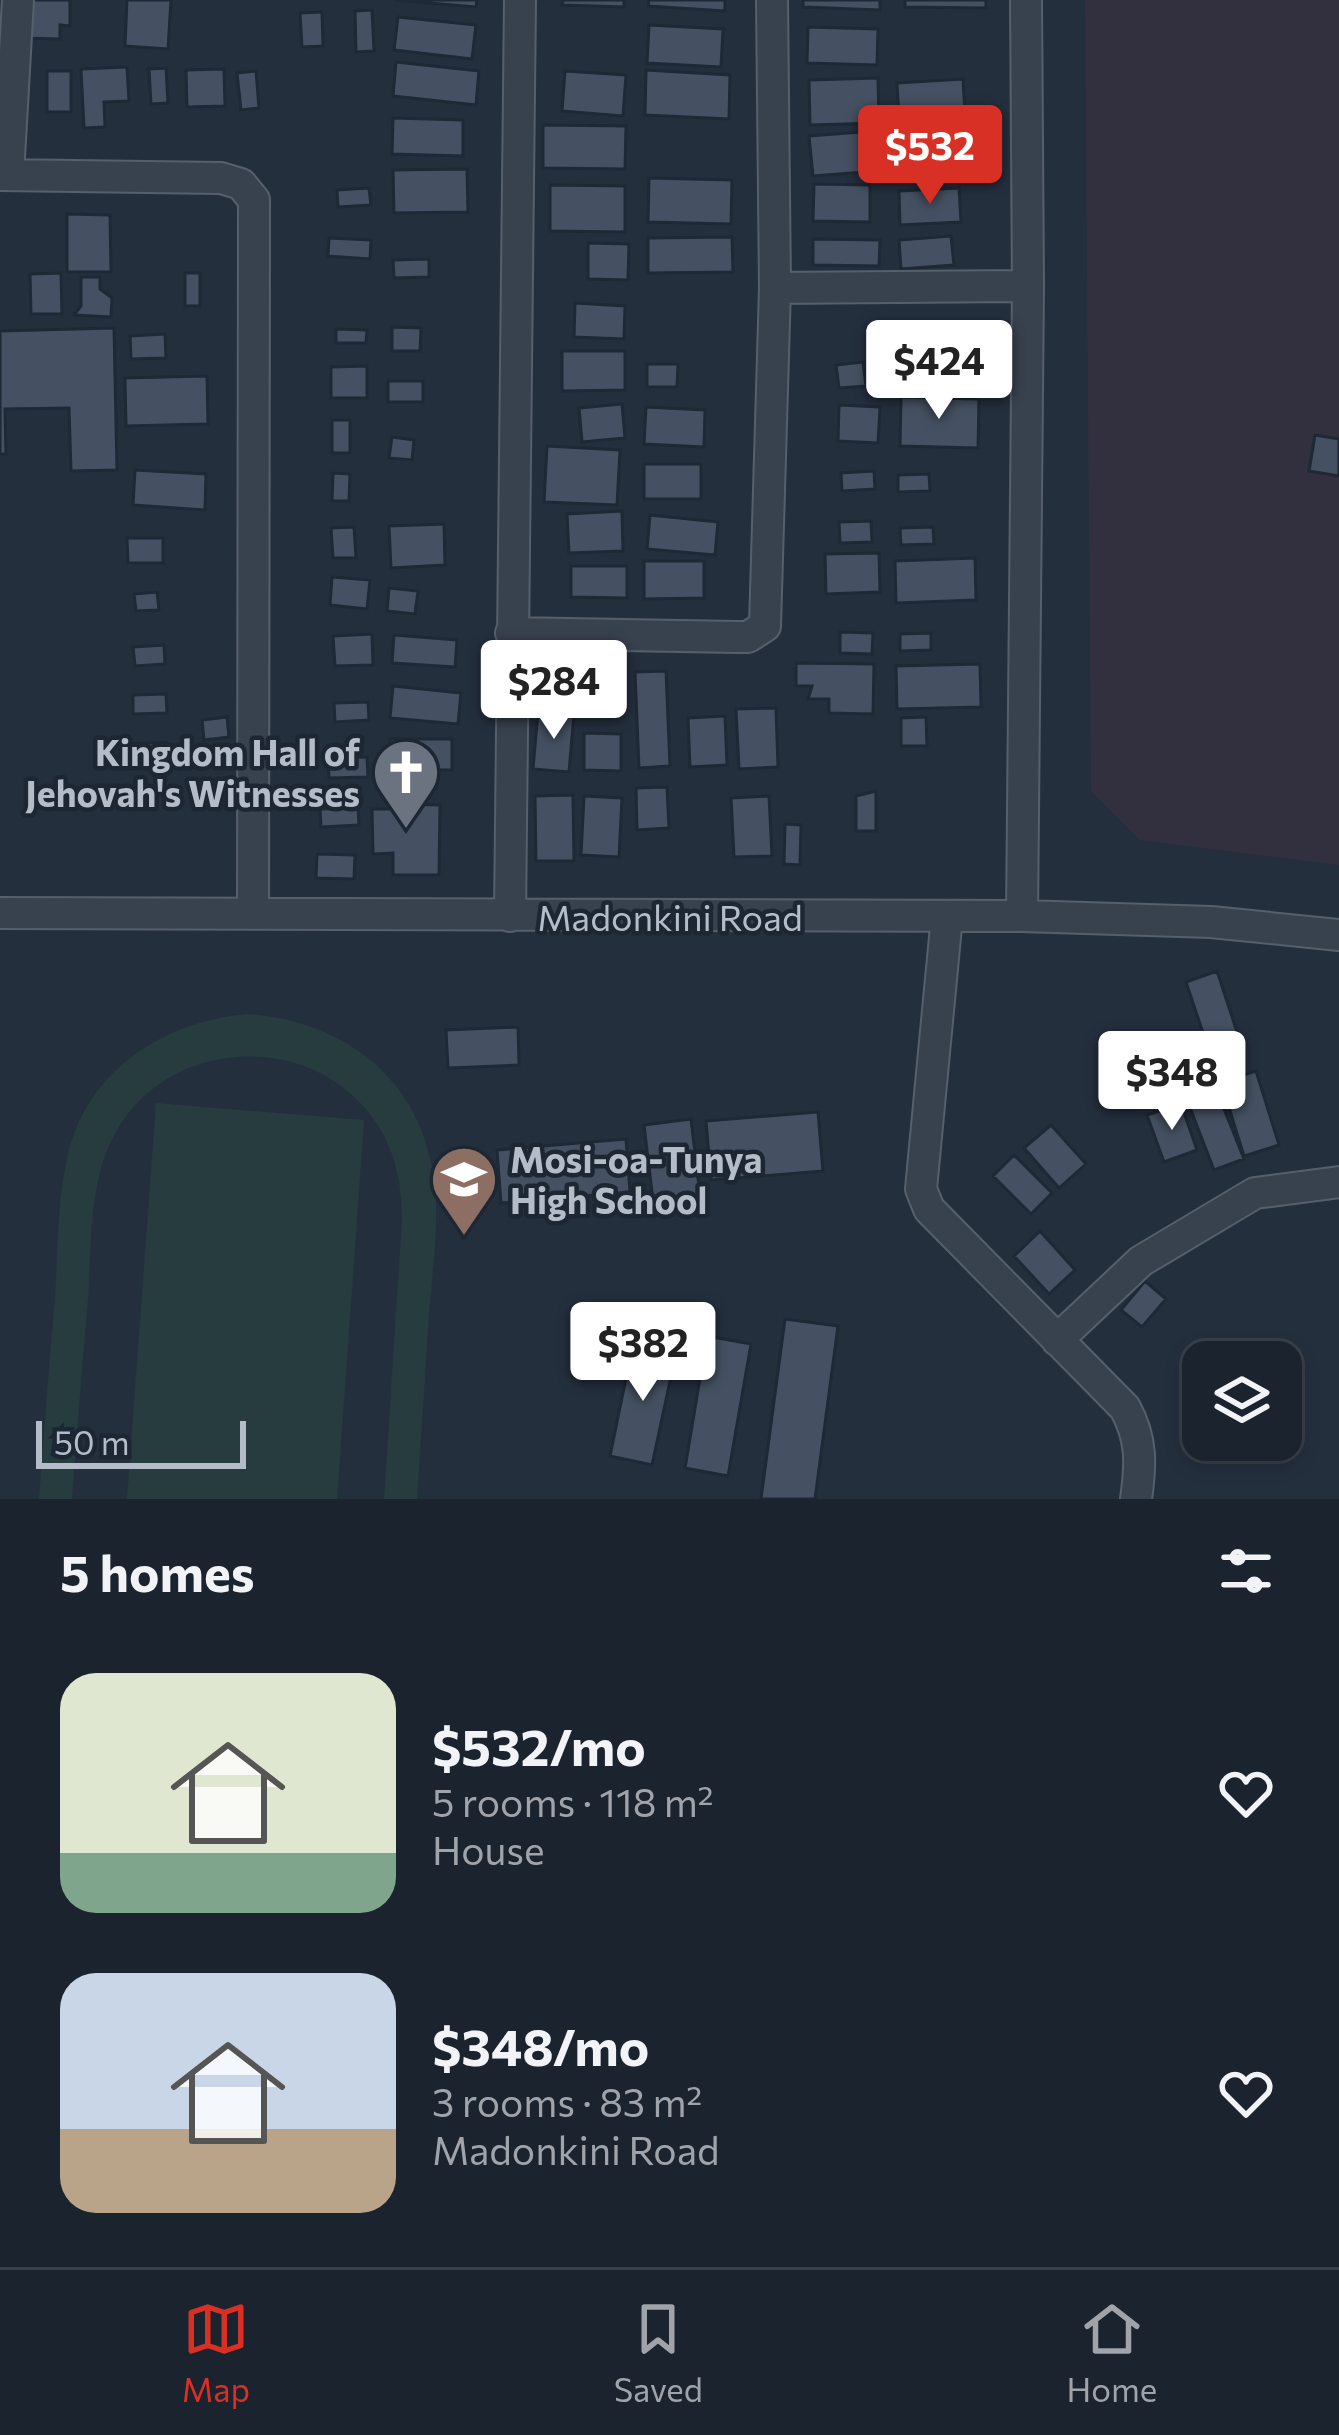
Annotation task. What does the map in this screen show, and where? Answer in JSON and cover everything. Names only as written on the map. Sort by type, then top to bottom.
[{"type":"street","points":[[18,0],[4,175],[221,178],[241,184],[254,200],[253,912]]},
{"type":"street","points":[[510,916],[520,0]]},
{"type":"street","points":[[511,632],[748,637],[765,626],[775,288],[772,0]]},
{"type":"street","points":[[1022,916],[1026,0]]},
{"type":"street","points":[[775,288],[1028,286]]},
{"type":"street","name":"Madonkini Road","points":[[0,914],[1022,916],[1211,922],[1339,935]]},
{"type":"street","points":[[946,916],[921,1189],[929,1209],[1125,1408],[1136,1428],[1142,1459],[1136,1499]]},
{"type":"street","points":[[1058,1340],[1142,1261],[1256,1193],[1339,1182]]},
{"type":"shaded area","points":[[1085,0],[1339,0],[1339,865],[1140,840],[1091,791]]},
{"type":"green space","points":[[246,1014],[314,1028],[372,1061],[413,1111],[426,1143],[436,1196],[436,1230],[417,1499],[384,1499],[402,1220],[399,1182],[389,1146],[351,1094],[319,1073],[283,1060],[246,1056],[208,1062],[173,1076],[142,1098],[108,1149],[93,1212],[72,1499],[39,1499],[61,1193],[76,1128],[109,1077],[157,1040],[215,1019]]},
{"type":"green space","points":[[156,1103],[364,1120],[337,1499],[127,1499]]},
{"type":"building","points":[[31,0],[70,0],[70,26],[60,25],[60,39],[19,38]]},
{"type":"building","points":[[127,0],[171,0],[168,49],[125,46]]},
{"type":"building","points":[[395,0],[477,0],[476,7]]},
{"type":"building","points":[[563,0],[624,0],[624,7],[562,5]]},
{"type":"building","points":[[649,0],[725,0],[725,11],[648,6]]},
{"type":"building","points":[[803,0],[880,0],[880,10],[803,7]]},
{"type":"building","points":[[905,0],[986,0],[986,8],[905,7]]},
{"type":"building","points":[[372,10],[374,51],[356,52],[355,11]]},
{"type":"building","points":[[322,12],[323,46],[302,47],[300,13]]},
{"type":"building","points":[[398,17],[476,25],[472,59],[394,50]]},
{"type":"building","points":[[649,25],[723,29],[721,67],[647,63]]},
{"type":"building","points":[[808,27],[878,29],[877,65],[807,63]]},
{"type":"building","points":[[396,62],[479,71],[476,105],[393,96]]},
{"type":"building","points":[[127,67],[129,101],[104,102],[105,127],[84,128],[81,69]]},
{"type":"building","points":[[166,68],[168,103],[151,104],[149,69]]},
{"type":"building","points":[[224,69],[225,106],[187,107],[186,70]]},
{"type":"building","points":[[646,70],[730,75],[729,119],[645,115]]},
{"type":"building","points":[[47,71],[71,71],[71,112],[47,112]]},
{"type":"building","points":[[256,71],[259,108],[241,110],[237,73]]},
{"type":"building","points":[[565,71],[626,75],[623,116],[562,111]]},
{"type":"building","points":[[878,78],[879,123],[810,125],[809,80]]},
{"type":"building","points":[[963,79],[965,114],[899,118],[897,83]]},
{"type":"building","points":[[393,118],[463,120],[463,156],[392,154]]},
{"type":"building","points":[[543,125],[626,126],[625,169],[543,168]]},
{"type":"building","points":[[874,131],[877,171],[813,176],[809,136]]},
{"type":"building","points":[[900,134],[961,136],[960,182],[899,179]]},
{"type":"building","points":[[467,169],[468,212],[394,213],[393,170]]},
{"type":"building","points":[[649,178],[732,180],[731,224],[648,222]]},
{"type":"building","points":[[814,184],[870,185],[870,222],[813,221]]},
{"type":"building","points":[[550,185],[625,186],[625,232],[550,231]]},
{"type":"building","points":[[369,188],[371,205],[338,207],[337,190]]},
{"type":"building","points":[[959,188],[961,222],[900,225],[899,191]]},
{"type":"building","points":[[67,214],[110,215],[111,272],[67,272]]},
{"type":"building","points":[[951,236],[954,265],[901,269],[899,240]]},
{"type":"building","points":[[732,237],[733,272],[648,273],[648,238]]},
{"type":"building","points":[[329,238],[371,240],[370,259],[328,256]]},
{"type":"building","points":[[813,239],[880,240],[879,266],[813,265]]},
{"type":"building","points":[[588,243],[629,244],[628,280],[588,279]]},
{"type":"building","points":[[429,259],[429,277],[394,278],[393,260]]},
{"type":"building","points":[[61,273],[62,314],[31,314],[30,274]]},
{"type":"building","points":[[185,273],[200,273],[200,306],[185,306]]},
{"type":"building","points":[[81,277],[100,277],[100,289],[112,298],[111,317],[74,315],[81,306]]},
{"type":"building","points":[[575,303],[625,306],[624,339],[574,337]]},
{"type":"building","points":[[392,327],[421,328],[420,351],[392,351]]},
{"type":"building","points":[[114,328],[117,470],[71,471],[69,408],[5,409],[6,454],[0,454],[0,331]]},
{"type":"building","points":[[336,329],[367,330],[366,343],[336,343]]},
{"type":"building","points":[[165,334],[166,358],[131,359],[130,336]]},
{"type":"building","points":[[967,336],[969,380],[899,382],[898,338]]},
{"type":"building","points":[[562,351],[625,351],[625,390],[562,391]]},
{"type":"building","points":[[863,362],[866,386],[839,388],[836,365]]},
{"type":"building","points":[[647,364],[678,364],[677,387],[647,387]]},
{"type":"building","points":[[367,366],[367,398],[331,398],[331,367]]},
{"type":"building","points":[[207,376],[208,424],[126,426],[125,378]]},
{"type":"building","points":[[388,381],[423,381],[423,402],[388,402]]},
{"type":"building","points":[[901,397],[979,399],[978,448],[900,446]]},
{"type":"building","points":[[622,404],[625,438],[582,442],[579,408]]},
{"type":"building","points":[[839,405],[880,407],[878,443],[838,441]]},
{"type":"building","points":[[646,407],[705,410],[704,447],[644,444]]},
{"type":"building","points":[[332,420],[350,420],[350,453],[332,453]]},
{"type":"building","points":[[1315,435],[1339,439],[1339,476],[1309,471]]},
{"type":"building","points":[[392,437],[414,440],[412,460],[389,458]]},
{"type":"building","points":[[547,446],[620,450],[617,505],[544,502]]},
{"type":"building","points":[[644,464],[701,464],[701,499],[644,499]]},
{"type":"building","points":[[135,470],[206,474],[205,510],[133,505]]},
{"type":"building","points":[[874,471],[875,489],[842,491],[841,473]]},
{"type":"building","points":[[333,473],[350,474],[349,501],[332,501]]},
{"type":"building","points":[[929,474],[930,491],[898,492],[898,475]]},
{"type":"building","points":[[622,511],[623,551],[569,553],[567,514]]},
{"type":"building","points":[[650,515],[718,522],[715,555],[647,549]]},
{"type":"building","points":[[871,521],[872,542],[840,543],[839,522]]},
{"type":"building","points":[[444,524],[445,565],[391,568],[389,526]]},
{"type":"building","points":[[354,527],[356,558],[333,558],[331,528]]},
{"type":"building","points":[[933,527],[934,544],[901,545],[900,528]]},
{"type":"building","points":[[127,538],[163,538],[163,563],[128,563]]},
{"type":"building","points":[[879,553],[880,592],[826,594],[825,554]]},
{"type":"building","points":[[975,558],[976,600],[896,603],[895,561]]},
{"type":"building","points":[[644,561],[704,561],[704,598],[644,599]]},
{"type":"building","points":[[571,566],[627,566],[627,598],[571,597]]},
{"type":"building","points":[[332,577],[370,580],[367,609],[330,605]]},
{"type":"building","points":[[389,588],[418,591],[415,614],[387,611]]},
{"type":"building","points":[[157,592],[159,610],[136,611],[134,594]]},
{"type":"building","points":[[840,632],[873,633],[872,654],[840,653]]},
{"type":"building","points":[[931,633],[931,650],[900,651],[900,634]]},
{"type":"building","points":[[372,634],[373,665],[335,666],[333,636]]},
{"type":"building","points":[[394,635],[457,640],[455,667],[392,663]]},
{"type":"building","points":[[164,645],[165,664],[135,666],[133,647]]},
{"type":"building","points":[[796,663],[874,664],[873,714],[829,713],[829,699],[808,699],[812,686],[796,686]]},
{"type":"building","points":[[980,664],[981,707],[897,709],[896,666]]},
{"type":"building","points":[[666,671],[670,766],[639,768],[635,672]]},
{"type":"building","points":[[393,686],[461,693],[458,724],[390,718]]},
{"type":"building","points":[[166,694],[167,713],[133,714],[133,695]]},
{"type":"building","points":[[368,702],[369,720],[335,722],[334,703]]},
{"type":"building","points":[[776,708],[778,767],[739,769],[736,709]]},
{"type":"building","points":[[538,711],[574,714],[569,772],[533,769]]},
{"type":"building","points":[[725,716],[727,765],[690,767],[688,718]]},
{"type":"building","points":[[227,717],[229,737],[204,740],[202,720]]},
{"type":"building","points":[[926,717],[927,746],[901,746],[901,718]]},
{"type":"building","points":[[584,733],[621,734],[621,771],[584,770]]},
{"type":"building","points":[[390,739],[452,739],[452,770],[390,770]]},
{"type":"building","points":[[166,742],[167,762],[134,764],[133,744]]},
{"type":"building","points":[[367,757],[368,777],[329,778],[328,758]]},
{"type":"building","points":[[667,787],[669,828],[637,830],[636,788]]},
{"type":"building","points":[[876,791],[876,831],[856,831],[856,796]]},
{"type":"building","points":[[573,795],[574,861],[536,861],[535,796]]},
{"type":"building","points":[[584,796],[622,798],[619,857],[581,855]]},
{"type":"building","points":[[769,796],[772,856],[734,857],[731,798]]},
{"type":"building","name":"Kingdom Hall of Jehovah's Witnesses","points":[[393,804],[440,805],[439,875],[393,875],[393,853],[373,854],[372,809],[392,809]]},
{"type":"building","points":[[358,808],[359,825],[321,827],[320,809]]},
{"type":"building","points":[[785,824],[801,825],[800,865],[784,864]]},
{"type":"building","points":[[317,854],[355,855],[354,879],[316,878]]},
{"type":"building","points":[[1217,971],[1239,1038],[1208,1048],[1186,982]]},
{"type":"building","points":[[518,1027],[519,1065],[448,1068],[446,1030]]},
{"type":"building","points":[[1256,1071],[1279,1145],[1244,1156],[1221,1082]]},
{"type":"building","points":[[1216,1089],[1244,1159],[1214,1170],[1187,1100]]},
{"type":"building","points":[[1181,1104],[1197,1150],[1164,1162],[1147,1115]]},
{"type":"building","points":[[818,1112],[823,1171],[711,1180],[706,1121]]},
{"type":"building","points":[[691,1119],[701,1203],[654,1209],[644,1125]]},
{"type":"building","points":[[1051,1125],[1086,1164],[1059,1188],[1024,1148]]},
{"type":"building","points":[[626,1139],[630,1192],[501,1203],[497,1150]]},
{"type":"building","points":[[1014,1155],[1052,1193],[1031,1214],[993,1176]]},
{"type":"building","points":[[1040,1231],[1075,1270],[1049,1294],[1014,1256]]},
{"type":"building","points":[[1145,1281],[1166,1299],[1142,1327],[1121,1310]]},
{"type":"building","points":[[785,1319],[838,1326],[815,1499],[761,1499]]},
{"type":"building","points":[[707,1336],[751,1344],[728,1476],[685,1468]]},
{"type":"building","points":[[633,1344],[676,1353],[652,1465],[610,1456]]},
{"type":"place","name":"Kingdom Hall of Jehovah's Witnesses","points":[[406,831]]},
{"type":"place","name":"Mosi-oa-Tunya High School","points":[[464,1238]]}]
